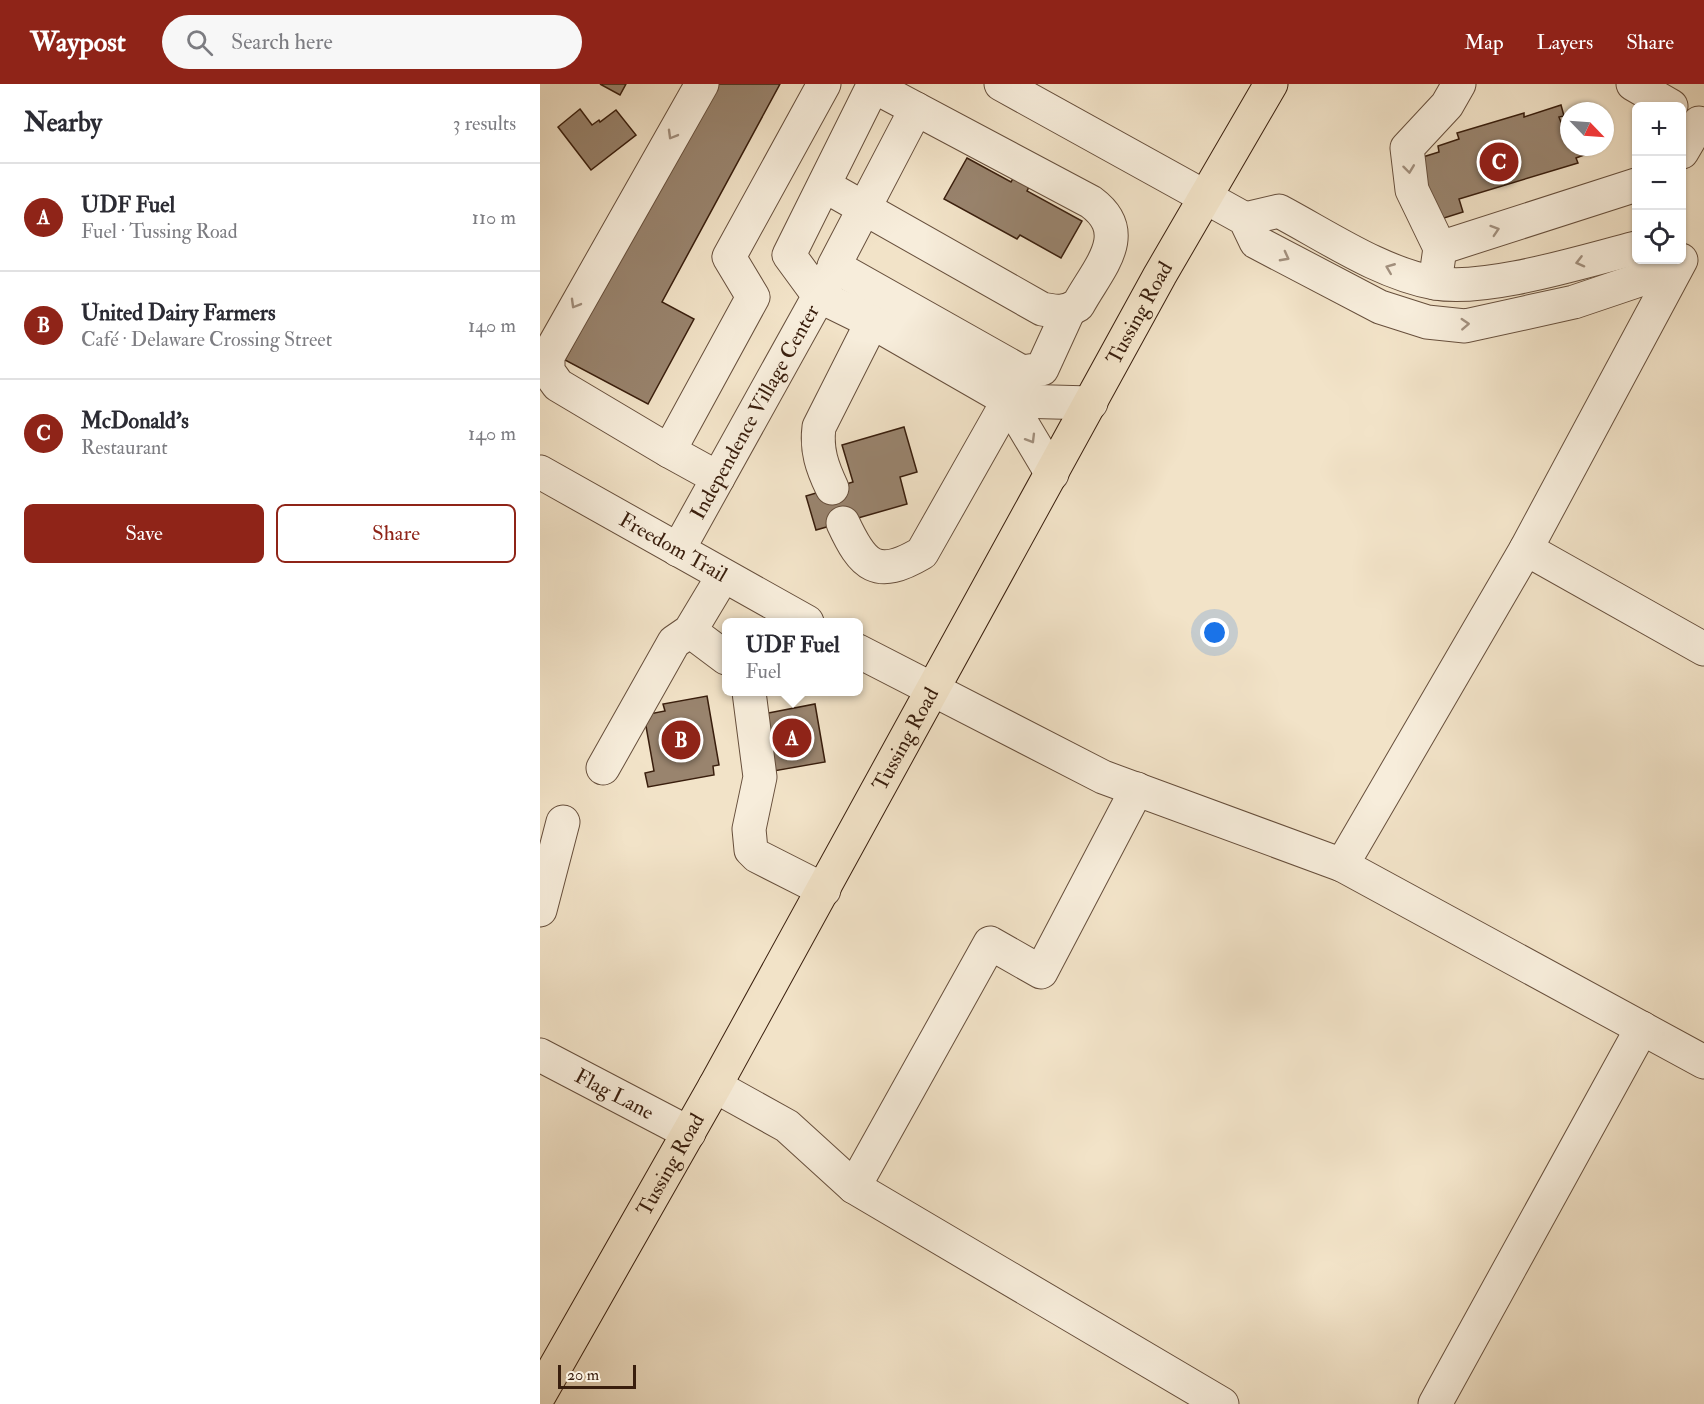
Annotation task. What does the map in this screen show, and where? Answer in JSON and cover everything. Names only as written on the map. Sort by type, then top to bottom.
[{"type":"main road","name":"Tussing Road","points":[[540,1394],[716,1086],[1091,403],[1271,84]]},
{"type":"street","points":[[702,84],[548,356],[548,371],[558,385],[718,478]]},
{"type":"street","points":[[669,451],[753,297],[729,257],[824,84]]},
{"type":"street","points":[[825,186],[1042,309],[1057,312],[1070,310],[1078,305],[1109,247],[1113,234],[1105,213],[1091,202],[916,109],[871,91],[831,84]]},
{"type":"street","points":[[1000,84],[1044,94],[1205,198],[1245,219],[1256,242],[1380,307],[1427,322],[1465,326],[1574,302],[1654,275],[1669,264]]},
{"type":"street","points":[[1633,84],[1664,102]]},
{"type":"street","name":"Independence Village Center","points":[[678,550],[819,296],[789,255],[871,91]]},
{"type":"street","points":[[1435,283],[1440,249],[1412,189],[1407,148],[1453,95]]},
{"type":"street","points":[[916,109],[819,296],[872,322],[1011,402],[1052,474]]},
{"type":"street","points":[[1686,142],[1695,120]]},
{"type":"street","points":[[1440,249],[1632,186]]},
{"type":"street","points":[[1245,219],[1279,211],[1388,268],[1435,283],[1469,285],[1562,267],[1632,249]]},
{"type":"street","points":[[1342,865],[1526,549],[1677,264]]},
{"type":"street","points":[[834,266],[1022,372],[1042,369],[1070,310]]},
{"type":"street","points":[[832,488],[822,465],[817,444],[819,426],[872,322]]},
{"type":"street","points":[[1011,402],[1091,403]]},
{"type":"street","points":[[843,523],[856,551],[868,563],[883,567],[903,564],[922,553],[1011,402]]},
{"type":"street","name":"Freedom Trail","points":[[540,472],[800,618]]},
{"type":"street","points":[[1526,549],[1704,649]]},
{"type":"street","points":[[603,768],[674,642],[690,632],[723,576]]},
{"type":"street","points":[[690,632],[722,655]]},
{"type":"street","points":[[863,654],[1103,777],[1342,865],[1704,1062]]},
{"type":"street","points":[[750,696],[760,777],[749,830],[751,849],[757,856],[824,890]]},
{"type":"street","points":[[855,1187],[990,943],[1041,972],[1137,789]]},
{"type":"street","points":[[540,910],[563,822]]},
{"type":"street","points":[[1435,1404],[1642,1029]]},
{"type":"street","name":"Flag Lane","points":[[540,1055],[688,1133]]},
{"type":"street","points":[[716,1086],[787,1126],[855,1187],[1222,1404]]},
{"type":"building","points":[[600,84],[626,84],[620,95]]},
{"type":"building","points":[[715,84],[780,84],[662,302],[694,319],[648,404],[565,360]]},
{"type":"building","points":[[1560,105],[1560,156],[1581,156],[1576,158],[1578,163],[1459,199],[1463,212],[1441,219],[1435,215],[1420,162],[1423,157],[1439,152],[1438,146],[1459,139],[1457,133],[1524,113],[1524,117]]},
{"type":"building","points":[[580,109],[592,125],[616,110],[636,135],[591,170],[558,127]]},
{"type":"building","points":[[967,158],[1011,182],[1015,175],[1031,183],[1027,191],[1082,221],[1061,258],[1020,235],[1017,239],[944,199]]},
{"type":"building","points":[[904,427],[917,472],[900,477],[907,504],[816,530],[806,496],[853,482],[842,445]]},
{"type":"building","points":[[707,696],[719,765],[713,766],[714,775],[648,787],[645,773],[654,771],[644,715],[665,711],[663,704]]},
{"type":"building","points":[[815,704],[825,762],[768,772],[758,715]]},
{"type":"place","name":"McDonald's","points":[[1499,162]]},
{"type":"place","name":"UDF Fuel","points":[[792,738]]},
{"type":"place","name":"United Dairy Farmers","points":[[681,740]]}]
